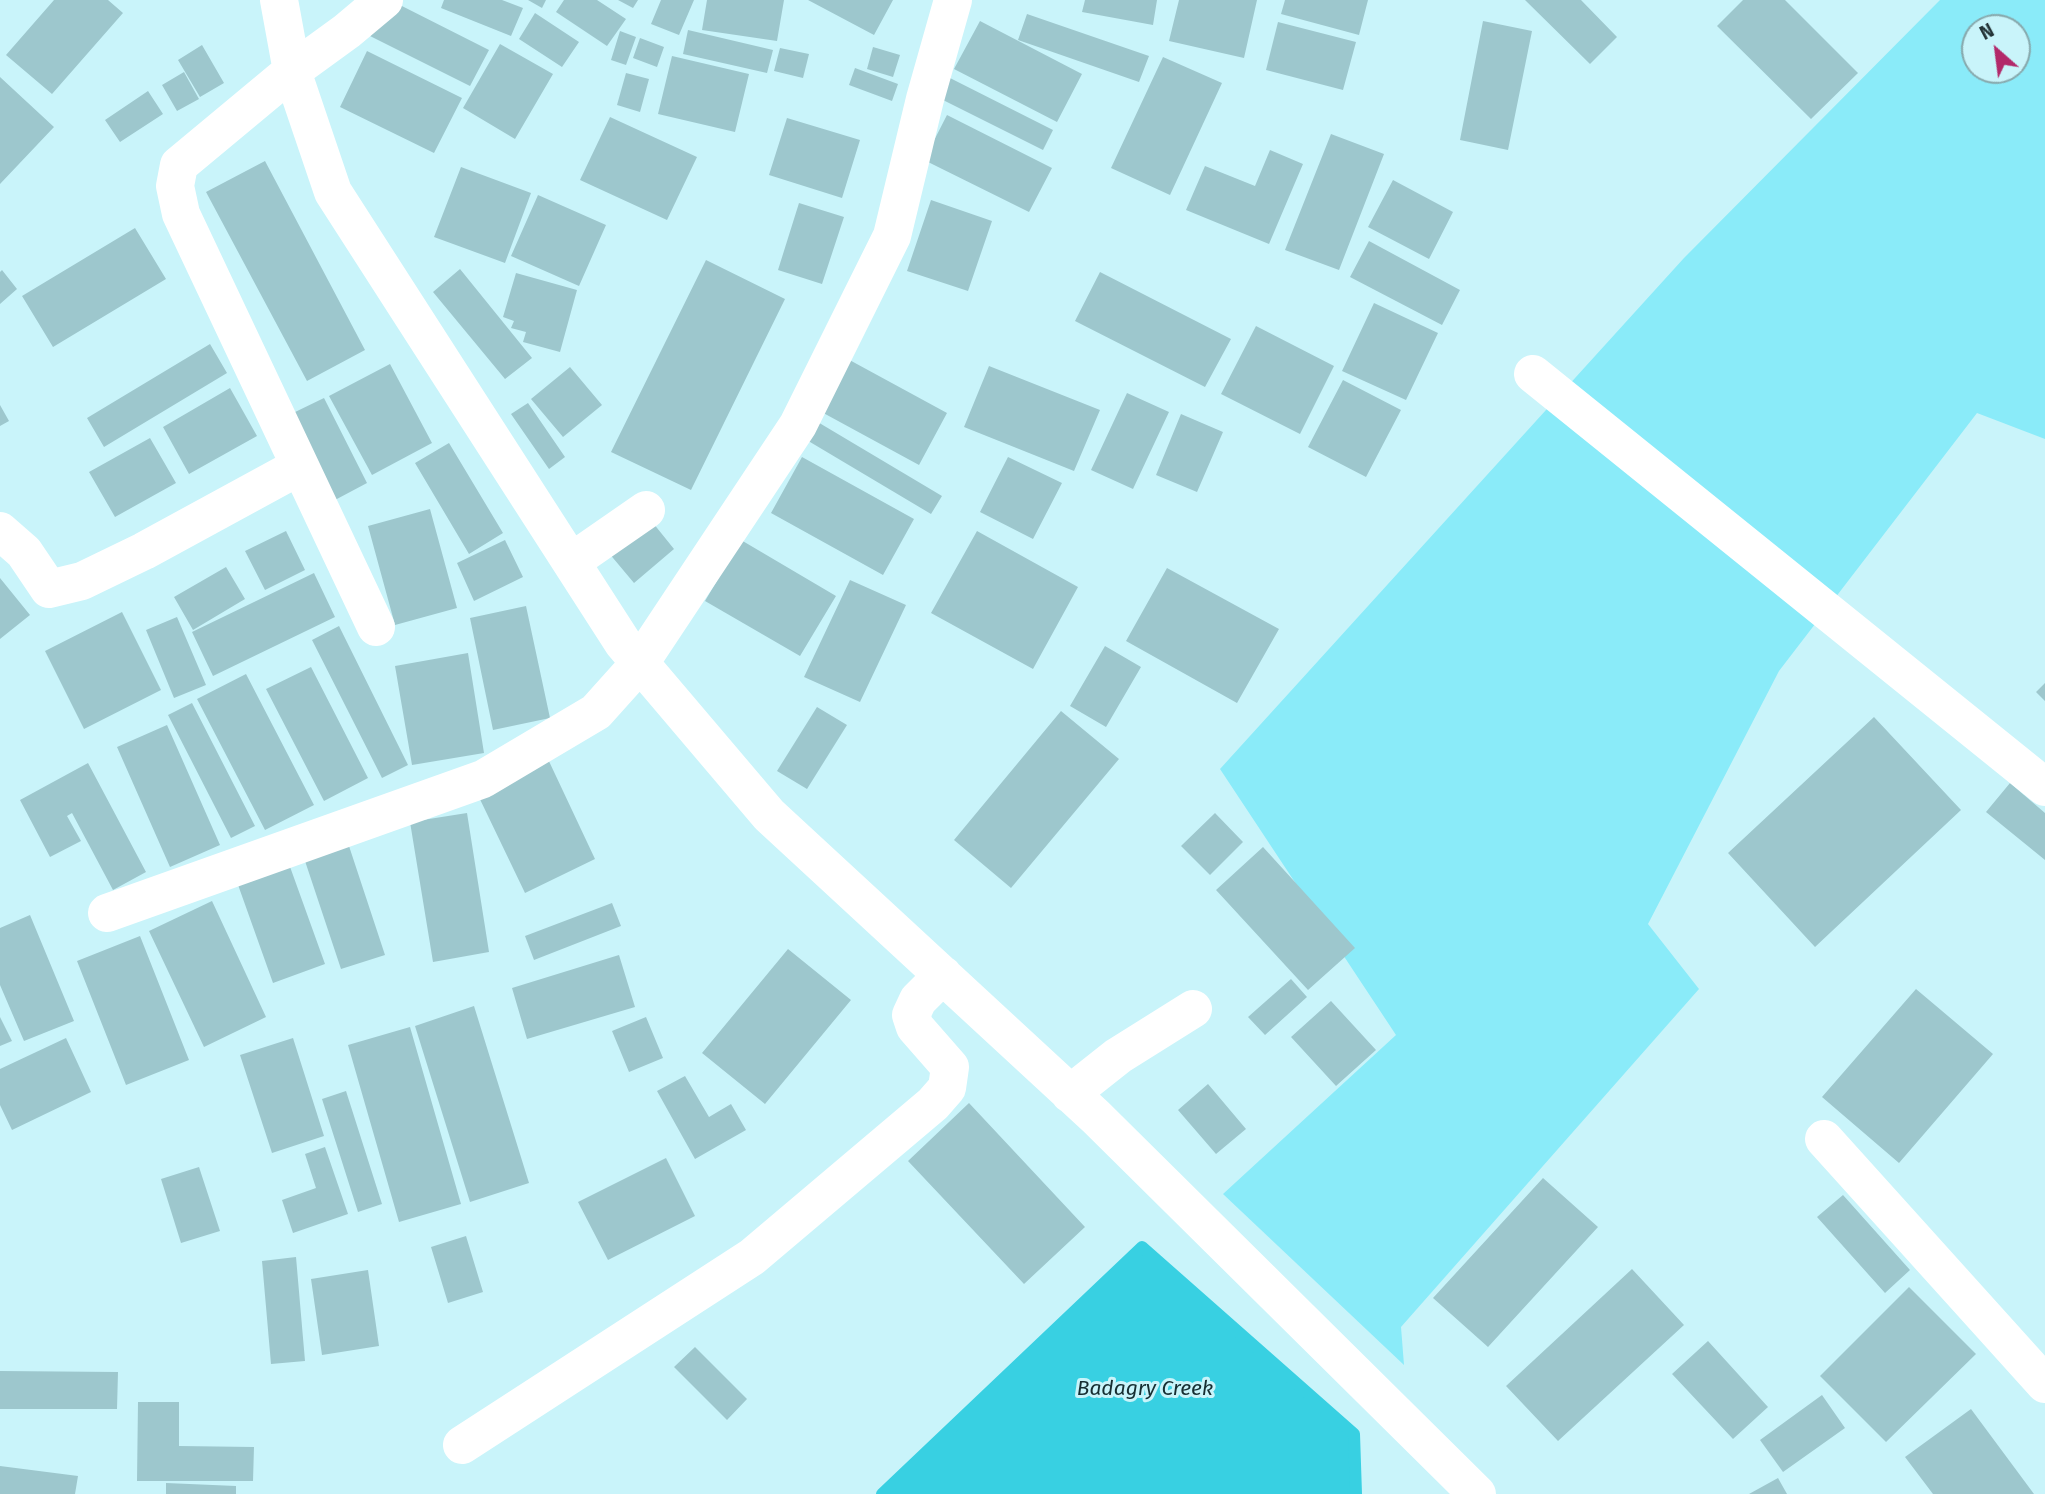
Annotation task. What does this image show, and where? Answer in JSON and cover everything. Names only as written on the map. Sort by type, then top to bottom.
[{"type":"street","points":[[279,0],[292,71],[333,192],[623,643],[769,815],[1070,1094],[1477,1494]]},
{"type":"street","points":[[376,627],[180,214],[175,186],[179,165],[292,71],[384,0]]},
{"type":"street","points":[[107,913],[482,779],[596,712],[640,663],[798,425],[892,236],[925,99],[953,0]]},
{"type":"street","points":[[1533,374],[2045,787]]},
{"type":"street","points":[[0,531],[24,552],[49,589],[82,581],[132,557],[300,466]]},
{"type":"street","points":[[571,562],[646,510]]},
{"type":"street","points":[[462,1445],[752,1257],[933,1104],[947,1088],[950,1066],[915,1027],[911,1015],[918,1000],[943,975]]},
{"type":"street","points":[[1070,1094],[1118,1056],[1193,1009]]},
{"type":"street","points":[[1824,1139],[2045,1384]]},
{"type":"shaded area","points":[[1940,0],[2045,0],[2045,439],[1977,413],[1779,671],[1648,924],[1699,989],[1401,1327],[1404,1365],[1223,1194],[1396,1035],[1220,769],[1684,258]]},
{"type":"water","name":"Badagry Creek","points":[[1142,1247],[1354,1434],[1356,1494],[882,1494]]},
{"type":"building","points":[[54,0],[108,0],[123,13],[52,94],[6,55]]},
{"type":"building","points":[[390,0],[489,50],[470,86],[368,35]]},
{"type":"building","points":[[444,0],[502,0],[523,8],[511,36],[441,8]]},
{"type":"building","points":[[528,0],[546,0],[542,8]]},
{"type":"building","points":[[564,0],[597,0],[626,19],[607,46],[556,12]]},
{"type":"building","points":[[618,0],[638,0],[633,8]]},
{"type":"building","points":[[661,0],[694,0],[679,35],[651,24]]},
{"type":"building","points":[[707,0],[784,0],[777,41],[702,30]]},
{"type":"building","points":[[808,0],[893,0],[874,35]]},
{"type":"building","points":[[1085,0],[1157,0],[1153,25],[1082,12]]},
{"type":"building","points":[[1179,0],[1257,0],[1244,58],[1169,41]]},
{"type":"building","points":[[1285,0],[1368,0],[1359,35],[1281,14]]},
{"type":"building","points":[[1525,0],[1581,0],[1617,37],[1590,64]]},
{"type":"building","points":[[1743,0],[1785,0],[1858,73],[1811,119],[1717,26]]},
{"type":"building","points":[[535,13],[579,42],[562,67],[519,39]]},
{"type":"building","points":[[1027,14],[1149,56],[1139,82],[1018,40]]},
{"type":"building","points":[[980,21],[1082,74],[1057,122],[954,69]]},
{"type":"building","points":[[1483,21],[1532,31],[1508,150],[1460,140]]},
{"type":"building","points":[[1278,22],[1356,42],[1343,90],[1266,70]]},
{"type":"building","points":[[688,30],[773,50],[767,73],[683,54]]},
{"type":"building","points":[[620,31],[636,37],[626,65],[611,60]]},
{"type":"building","points":[[640,38],[664,47],[657,67],[633,58]]},
{"type":"building","points":[[500,44],[553,74],[515,139],[463,108]]},
{"type":"building","points":[[202,45],[224,83],[200,97],[178,60]]},
{"type":"building","points":[[873,47],[900,55],[893,77],[867,69]]},
{"type":"building","points":[[780,48],[809,54],[803,78],[774,71]]},
{"type":"building","points":[[367,51],[462,98],[434,153],[340,107]]},
{"type":"building","points":[[672,56],[749,74],[735,132],[658,114]]},
{"type":"building","points":[[1163,57],[1222,83],[1170,195],[1111,168]]},
{"type":"building","points":[[855,68],[898,84],[892,101],[849,85]]},
{"type":"building","points":[[184,72],[199,99],[177,111],[162,85]]},
{"type":"building","points":[[626,73],[649,79],[640,112],[617,105]]},
{"type":"building","points":[[0,77],[54,127],[0,184]]},
{"type":"building","points":[[948,77],[1053,130],[1043,150],[937,97]]},
{"type":"building","points":[[148,91],[163,114],[120,142],[105,120]]},
{"type":"building","points":[[947,115],[1052,168],[1029,212],[924,160]]},
{"type":"building","points":[[610,117],[697,157],[667,220],[580,180]]},
{"type":"building","points":[[787,118],[860,140],[842,198],[769,175]]},
{"type":"building","points":[[1331,134],[1384,154],[1339,270],[1285,250]]},
{"type":"building","points":[[1270,150],[1303,164],[1269,244],[1186,210],[1205,166],[1255,186]]},
{"type":"building","points":[[265,161],[365,350],[307,381],[206,192]]},
{"type":"building","points":[[461,167],[531,193],[505,263],[434,237]]},
{"type":"building","points":[[1393,180],[1453,212],[1429,259],[1368,227]]},
{"type":"building","points":[[538,195],[606,225],[579,286],[511,256]]},
{"type":"building","points":[[931,200],[992,221],[968,291],[907,271]]},
{"type":"building","points":[[799,203],[844,217],[822,284],[778,270]]},
{"type":"building","points":[[135,228],[166,279],[53,347],[22,296]]},
{"type":"building","points":[[1369,241],[1460,290],[1442,325],[1350,277]]},
{"type":"building","points":[[706,260],[785,299],[691,490],[611,452]]},
{"type":"building","points":[[460,269],[532,358],[505,379],[433,292]]},
{"type":"building","points":[[2,270],[17,289],[0,304],[0,272]]},
{"type":"building","points":[[1100,272],[1231,339],[1205,387],[1075,321]]},
{"type":"building","points":[[516,273],[577,290],[560,352],[523,342],[526,332],[511,328],[514,321],[503,317]]},
{"type":"building","points":[[1374,303],[1438,333],[1406,400],[1342,371]]},
{"type":"building","points":[[1256,326],[1334,366],[1300,434],[1221,394]]},
{"type":"building","points":[[210,344],[227,373],[104,447],[87,418]]},
{"type":"building","points":[[844,357],[947,413],[919,465],[816,409]]},
{"type":"building","points":[[390,364],[432,443],[372,475],[329,396]]},
{"type":"building","points":[[989,366],[1100,410],[1074,471],[964,427]]},
{"type":"building","points":[[570,367],[602,405],[563,437],[531,399]]},
{"type":"building","points":[[1343,380],[1401,410],[1366,477],[1308,447]]},
{"type":"building","points":[[230,388],[257,436],[189,474],[163,427]]},
{"type":"building","points":[[1127,393],[1169,412],[1133,489],[1091,470]]},
{"type":"building","points":[[324,398],[367,483],[335,500],[291,414]]},
{"type":"building","points":[[528,403],[565,457],[549,469],[511,414]]},
{"type":"building","points":[[0,405],[9,421],[0,426]]},
{"type":"building","points":[[1181,414],[1223,432],[1197,492],[1156,475]]},
{"type":"building","points":[[816,421],[942,496],[931,514],[805,439]]},
{"type":"building","points":[[150,438],[176,483],[115,517],[89,472]]},
{"type":"building","points":[[449,443],[503,533],[469,554],[415,463]]},
{"type":"building","points":[[802,457],[914,519],[883,575],[771,513]]},
{"type":"building","points":[[1008,457],[1062,483],[1033,539],[980,512]]},
{"type":"building","points":[[430,509],[457,608],[395,625],[368,526]]},
{"type":"building","points":[[649,518],[674,549],[634,583],[608,552]]},
{"type":"building","points":[[286,531],[305,570],[265,590],[245,551]]},
{"type":"building","points":[[977,531],[1078,587],[1033,669],[931,613]]},
{"type":"building","points":[[505,540],[523,577],[474,601],[457,563]]},
{"type":"building","points":[[741,540],[836,596],[800,656],[705,601]]},
{"type":"building","points":[[226,567],[245,599],[193,630],[174,597]]},
{"type":"building","points":[[1167,568],[1279,629],[1237,703],[1126,641]]},
{"type":"building","points":[[314,573],[335,617],[213,676],[192,632]]},
{"type":"building","points":[[0,578],[30,615],[0,639]]},
{"type":"building","points":[[850,580],[906,605],[860,702],[804,677]]},
{"type":"building","points":[[526,606],[550,718],[493,730],[470,618]]},
{"type":"building","points":[[122,612],[161,690],[84,729],[45,651]]},
{"type":"building","points":[[177,617],[206,685],[174,698],[146,630]]},
{"type":"building","points":[[339,626],[408,765],[382,778],[312,640]]},
{"type":"building","points":[[1105,646],[1141,667],[1106,727],[1070,706]]},
{"type":"building","points":[[468,653],[484,753],[412,765],[395,666]]},
{"type":"building","points":[[311,667],[368,778],[324,801],[266,689]]},
{"type":"building","points":[[246,674],[314,805],[265,830],[197,699]]},
{"type":"building","points":[[2045,683],[2045,701],[2036,692]]},
{"type":"building","points":[[192,703],[255,826],[231,838],[168,715]]},
{"type":"building","points":[[817,707],[847,725],[807,789],[777,771]]},
{"type":"building","points":[[1061,711],[1119,759],[1011,888],[954,840]]},
{"type":"building","points":[[1874,717],[1961,810],[1815,947],[1728,853]]},
{"type":"building","points":[[167,725],[220,845],[170,867],[117,747]]},
{"type":"building","points":[[547,757],[595,859],[525,893],[476,791]]},
{"type":"building","points":[[88,763],[146,872],[113,890],[72,813],[67,816],[81,841],[50,857],[20,800]]},
{"type":"building","points":[[2010,783],[2045,813],[2045,860],[1986,812]]},
{"type":"building","points":[[467,813],[489,952],[433,962],[410,822]]},
{"type":"building","points":[[1215,813],[1243,842],[1210,875],[1181,846]]},
{"type":"building","points":[[348,843],[385,955],[341,969],[304,858]]},
{"type":"building","points":[[1263,847],[1355,948],[1308,990],[1216,890]]},
{"type":"building","points":[[289,864],[325,964],[273,983],[237,882]]},
{"type":"building","points":[[212,901],[266,1017],[204,1047],[149,931]]},
{"type":"building","points":[[612,903],[621,926],[534,960],[525,936]]},
{"type":"building","points":[[30,915],[74,1021],[24,1041],[0,985],[0,928]]},
{"type":"building","points":[[140,936],[189,1060],[126,1085],[77,961]]},
{"type":"building","points":[[788,949],[851,1000],[765,1104],[702,1053]]},
{"type":"building","points":[[619,955],[635,1007],[527,1039],[512,988]]},
{"type":"building","points":[[1291,979],[1307,997],[1265,1035],[1248,1017]]},
{"type":"building","points":[[1916,989],[1993,1054],[1899,1163],[1822,1097]]},
{"type":"building","points":[[1331,1001],[1376,1050],[1336,1086],[1291,1037]]},
{"type":"building","points":[[474,1006],[529,1183],[470,1202],[415,1026]]},
{"type":"building","points":[[0,1017],[12,1041],[0,1046]]},
{"type":"building","points":[[646,1017],[663,1058],[629,1072],[612,1031]]},
{"type":"building","points":[[410,1027],[461,1204],[399,1222],[348,1045]]},
{"type":"building","points":[[66,1038],[91,1092],[12,1130],[0,1105],[0,1069]]},
{"type":"building","points":[[293,1038],[324,1136],[272,1153],[240,1055]]},
{"type":"building","points":[[685,1076],[709,1117],[731,1104],[746,1130],[695,1159],[657,1091]]},
{"type":"building","points":[[1208,1084],[1246,1129],[1216,1154],[1178,1110]]},
{"type":"building","points":[[346,1091],[382,1204],[358,1212],[322,1099]]},
{"type":"building","points":[[969,1103],[1085,1227],[1024,1284],[908,1161]]},
{"type":"building","points":[[325,1147],[348,1214],[293,1233],[282,1200],[316,1188],[305,1154]]},
{"type":"building","points":[[666,1158],[695,1216],[608,1260],[578,1202]]},
{"type":"building","points":[[199,1167],[220,1231],[181,1243],[161,1179]]},
{"type":"building","points":[[1543,1178],[1598,1227],[1488,1347],[1433,1298]]},
{"type":"building","points":[[1843,1195],[1910,1270],[1885,1293],[1817,1217]]},
{"type":"building","points":[[466,1236],[483,1292],[448,1303],[431,1247]]},
{"type":"building","points":[[296,1257],[305,1361],[271,1364],[262,1261]]},
{"type":"building","points":[[1632,1269],[1684,1325],[1558,1441],[1506,1386]]},
{"type":"building","points":[[368,1270],[379,1346],[322,1355],[311,1279]]},
{"type":"building","points":[[1909,1287],[1976,1354],[1886,1442],[1820,1376]]},
{"type":"building","points":[[1708,1341],[1768,1407],[1733,1439],[1672,1374]]},
{"type":"building","points":[[695,1347],[747,1399],[727,1420],[674,1367]]},
{"type":"building","points":[[0,1371],[118,1372],[117,1409],[0,1409]]},
{"type":"building","points":[[1822,1395],[1845,1428],[1783,1472],[1760,1440]]},
{"type":"building","points":[[138,1402],[179,1402],[179,1446],[254,1447],[253,1481],[137,1481]]},
{"type":"building","points":[[1971,1409],[2034,1494],[1933,1494],[1905,1457]]},
{"type":"building","points":[[0,1466],[78,1476],[75,1494],[0,1494]]},
{"type":"building","points":[[1778,1478],[1787,1494],[1749,1494]]},
{"type":"building","points":[[166,1483],[236,1486],[236,1494],[166,1494]]},
{"type":"waterway","points":[[882,1494],[1142,1247],[1354,1434],[1356,1494]]}]
